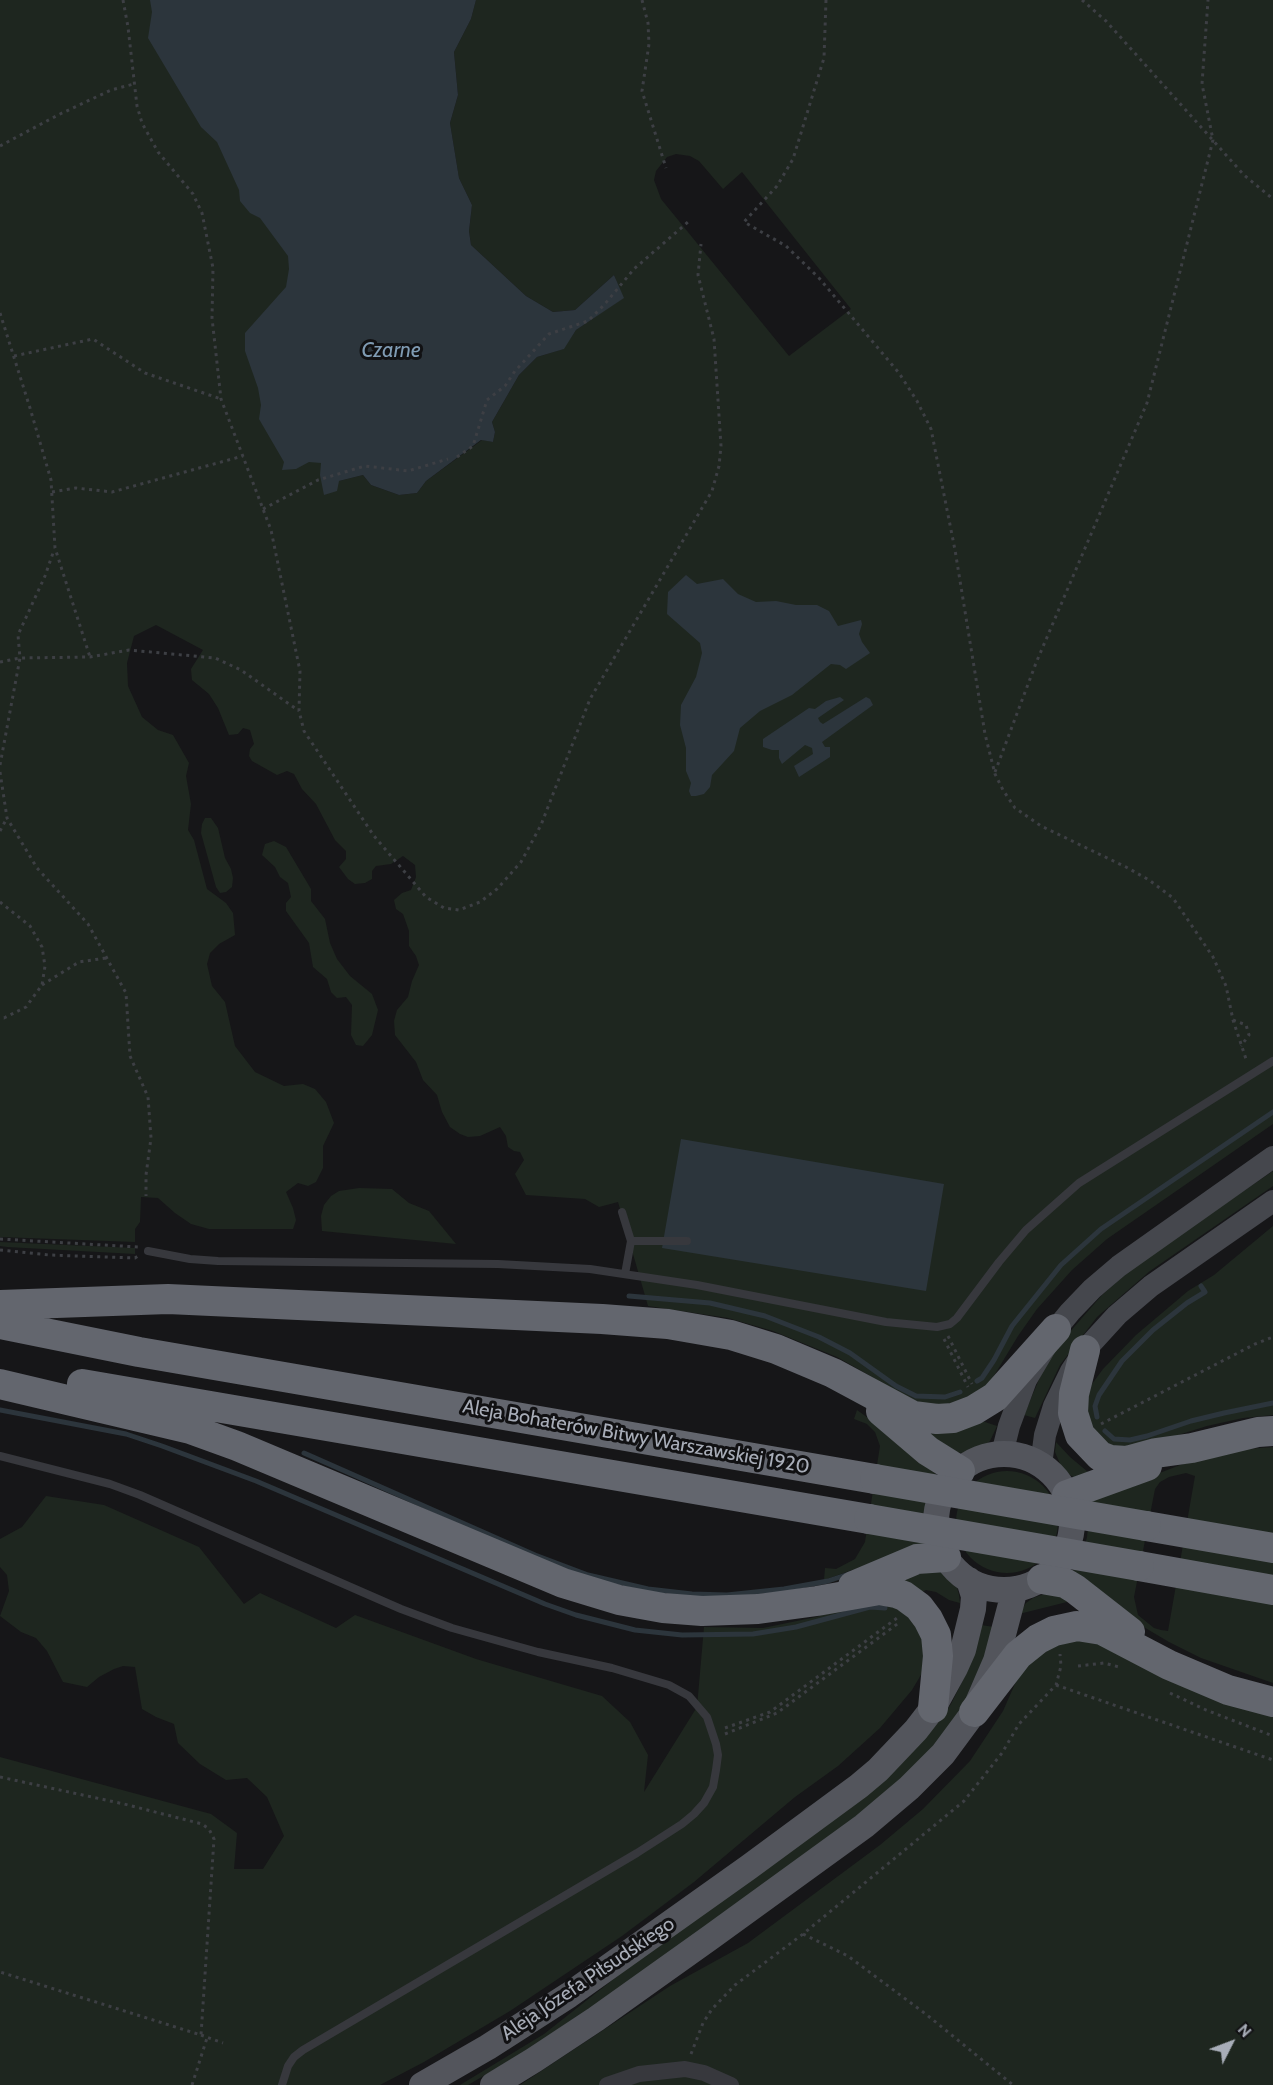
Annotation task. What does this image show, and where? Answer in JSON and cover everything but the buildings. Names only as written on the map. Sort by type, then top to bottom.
[{"type":"highway","points":[[0,1305],[168,1299],[657,1323],[731,1335],[753,1341],[814,1364],[914,1416],[937,1419],[953,1418],[974,1410],[995,1397],[1056,1329]]},
{"type":"highway","name":"Aleja Bohaterów Bitwy Warszawskiej 1920","points":[[0,1324],[139,1352],[1273,1548]]},
{"type":"highway","points":[[1085,1350],[1074,1394],[1074,1413],[1080,1435],[1096,1452],[1110,1460],[1127,1461],[1156,1453],[1273,1431]]},
{"type":"highway","name":"Aleja Bohaterów Bitwy Warszawskiej 1920","points":[[0,1371],[1273,1590]]},
{"type":"highway","points":[[0,1384],[190,1429],[237,1446],[563,1582],[619,1600],[663,1608],[702,1611],[758,1609],[879,1590],[896,1593],[916,1605],[928,1619],[936,1635],[938,1656],[933,1708]]},
{"type":"highway","points":[[853,1385],[928,1451],[960,1471]]},
{"type":"highway","points":[[1066,1495],[1112,1480],[1192,1448]]},
{"type":"highway","points":[[817,1601],[917,1559],[946,1557]]},
{"type":"highway","points":[[1028,1584],[1065,1583],[1075,1589],[1169,1678]]},
{"type":"highway","points":[[974,1712],[1018,1655],[1054,1631],[1077,1626],[1102,1630],[1169,1678],[1273,1702]]},
{"type":"main road","points":[[1002,1454],[1009,1426],[1026,1380],[1056,1329],[1092,1288],[1119,1266],[1273,1157]]},
{"type":"main road","points":[[1041,1465],[1047,1427],[1054,1406],[1071,1371],[1085,1350],[1117,1315],[1151,1286],[1273,1201]]},
{"type":"main road","points":[[1002,1454],[1022,1457],[1041,1465],[1056,1478],[1066,1495],[1071,1514],[1071,1532],[1066,1550],[1056,1566],[1028,1584],[999,1590],[983,1587],[969,1580],[956,1570],[946,1557],[939,1540],[936,1521],[939,1502],[947,1485],[972,1462],[987,1456],[1002,1454]]},
{"type":"main road","name":"Aleja Józefa Piłsudskiego","points":[[422,2085],[523,2025],[749,1867],[878,1770],[910,1737],[933,1708],[955,1668],[963,1650],[973,1609],[974,1596],[969,1580]]},
{"type":"main road","name":"Aleja Józefa Piłsudskiego","points":[[493,2085],[587,2025],[864,1826],[897,1799],[943,1754],[974,1712],[1028,1584]]},
{"type":"street","points":[[607,2085],[639,2074],[686,2069],[704,2073],[731,2085]]},
{"type":"lane","points":[[148,1251],[190,1259],[218,1261],[498,1264],[590,1269],[697,1285],[886,1323],[927,1327],[943,1326],[950,1324],[962,1313],[999,1262],[1026,1230],[1079,1183],[1273,1061]]},
{"type":"lane","points":[[622,1212],[631,1241],[626,1274]]},
{"type":"lane","points":[[631,1241],[687,1241]]},
{"type":"lane","points":[[0,1456],[110,1484],[140,1495],[390,1605],[452,1628],[538,1652],[612,1668],[669,1685],[689,1696],[707,1717],[718,1755],[713,1787],[704,1803],[682,1824],[629,1858],[303,2050],[288,2066],[282,2085]]},
{"type":"path","points":[[123,0],[129,27],[141,123],[158,152],[193,194],[202,213],[213,268],[213,318],[221,399],[271,530],[300,671],[299,711],[304,731],[368,826],[426,897],[444,908],[459,910],[480,902],[497,890],[521,862],[541,825],[590,699],[712,491],[719,466],[721,446],[714,339],[698,275],[701,244]]},
{"type":"path","points":[[642,0],[648,23],[649,44],[642,91],[666,168]]},
{"type":"path","points":[[828,0],[825,58],[793,159],[777,186],[744,222],[786,246],[819,278],[899,373],[931,429],[955,550],[985,734],[995,774],[1015,808],[1041,826],[1141,876],[1173,898],[1213,957],[1226,986],[1233,1020],[1252,1075]]},
{"type":"path","points":[[1082,0],[1106,21],[1244,175],[1273,199]]},
{"type":"path","points":[[995,774],[1036,663],[1147,403],[1213,140],[1202,84],[1208,0]]},
{"type":"path","points":[[0,146],[111,90],[135,84]]},
{"type":"path","points":[[457,457],[473,446],[487,400],[505,386],[549,334],[588,321],[634,269],[688,222]]},
{"type":"path","points":[[0,313],[39,439],[52,492],[55,548],[90,657]]},
{"type":"path","points":[[14,356],[93,339],[145,373],[221,399]]},
{"type":"path","points":[[52,492],[76,488],[112,492],[243,456]]},
{"type":"path","points":[[263,509],[318,480],[364,466],[408,471],[448,459]]},
{"type":"path","points":[[0,765],[20,658],[18,635],[55,548]]},
{"type":"path","points":[[0,662],[20,658],[90,657],[129,650],[215,658],[241,670],[299,711]]},
{"type":"path","points":[[0,772],[7,818],[38,868],[88,924],[126,993],[130,1056],[148,1097],[151,1138],[146,1174],[146,1196]]},
{"type":"path","points":[[0,831],[7,818]]},
{"type":"path","points":[[0,902],[30,926],[42,947],[45,966],[42,985]]},
{"type":"path","points":[[0,1017],[4,1018],[26,1007],[42,985],[79,962],[106,958]]},
{"type":"path","points":[[1233,1020],[1246,1025],[1249,1035],[1241,1046]]},
{"type":"path","points":[[0,1239],[135,1245],[148,1251]]},
{"type":"path","points":[[0,1250],[50,1255],[135,1258],[148,1251]]},
{"type":"path","points":[[1080,1435],[1255,1344],[1273,1337]]},
{"type":"path","points":[[714,1735],[770,1712],[897,1619],[902,1611],[916,1605]]},
{"type":"path","points":[[714,1735],[777,1713],[916,1605]]},
{"type":"path","points":[[1078,1666],[1104,1663],[1122,1667]]},
{"type":"path","points":[[1169,1678],[1206,1710],[1273,1736]]},
{"type":"path","points":[[686,2069],[703,2023],[712,2008],[735,1985],[803,1934],[964,1801],[1002,1753],[1019,1724],[1056,1685],[1273,1760]]},
{"type":"path","points":[[0,1777],[124,1804],[202,1824],[209,1829],[214,1839],[201,2035]]},
{"type":"path","points":[[803,1934],[848,1956],[927,2015],[1013,2085]]},
{"type":"path","points":[[0,1972],[223,2043]]},
{"type":"path","points":[[192,2085],[207,2038]]},
{"type":"shaded area","points":[[0,0],[203,0],[274,186],[339,481],[363,475],[371,485],[399,495],[417,493],[426,481],[482,440],[493,442],[495,432],[492,422],[519,375],[537,357],[563,349],[576,330],[623,298],[614,275],[575,310],[553,312],[526,296],[471,245],[469,231],[472,205],[459,178],[450,123],[458,95],[454,52],[471,19],[476,0],[1273,0],[1273,1124],[1107,1239],[1072,1270],[1037,1309],[986,1389],[964,1402],[927,1406],[896,1394],[874,1378],[837,1357],[773,1331],[728,1318],[648,1306],[618,1202],[599,1207],[585,1199],[526,1195],[515,1174],[524,1160],[520,1152],[508,1147],[506,1136],[500,1127],[480,1136],[468,1137],[450,1127],[437,1095],[423,1080],[416,1062],[395,1035],[394,1021],[397,1010],[408,997],[419,965],[409,946],[409,931],[403,914],[396,909],[394,900],[402,893],[411,890],[416,877],[415,865],[403,856],[391,864],[376,866],[372,871],[372,879],[365,883],[355,884],[348,879],[339,867],[346,859],[346,851],[335,840],[316,804],[302,789],[294,774],[287,771],[277,775],[252,761],[249,756],[254,744],[250,730],[243,728],[238,734],[229,735],[218,708],[209,694],[192,680],[191,669],[203,650],[156,625],[134,636],[127,663],[128,686],[142,717],[158,730],[173,735],[189,763],[186,776],[191,804],[188,830],[194,840],[207,889],[226,903],[233,913],[235,935],[219,944],[210,953],[207,964],[212,986],[225,1002],[235,1046],[255,1072],[284,1086],[303,1084],[315,1089],[326,1102],[334,1123],[323,1146],[323,1168],[316,1182],[308,1186],[298,1183],[286,1192],[296,1220],[293,1229],[209,1229],[191,1224],[158,1198],[141,1197],[140,1222],[135,1229],[135,1242],[0,1237]],"holes":[[[676,154],[690,156],[699,161],[723,189],[742,172],[851,309],[789,356],[661,199],[654,180],[656,171],[667,157]]]},
{"type":"shaded area","points":[[205,818],[211,818],[218,828],[225,858],[231,869],[232,887],[226,892],[220,893],[216,887],[201,833]]},
{"type":"shaded area","points":[[274,841],[286,847],[311,889],[311,901],[325,919],[330,943],[337,959],[350,976],[372,994],[378,1010],[372,1035],[363,1046],[356,1045],[351,1035],[352,1005],[346,997],[337,998],[331,992],[327,979],[313,967],[309,943],[286,911],[286,903],[291,897],[288,883],[262,855],[265,844]]},
{"type":"shaded area","points":[[1273,1171],[1273,1186],[1150,1271],[1097,1317],[1060,1365],[1035,1418],[1024,1415],[1043,1370],[1061,1342],[1102,1295],[1138,1263]]},
{"type":"shaded area","points":[[359,1188],[392,1189],[409,1203],[429,1211],[456,1244],[322,1231],[321,1216],[324,1205],[331,1196],[339,1191]]},
{"type":"shaded area","points":[[1273,1226],[1273,1415],[1243,1418],[1159,1441],[1117,1448],[1101,1439],[1096,1434],[1087,1414],[1086,1405],[1092,1384],[1103,1369],[1136,1335],[1188,1291],[1214,1275]]},
{"type":"shaded area","points":[[0,1242],[135,1248],[135,1254],[7,1247],[0,1246]]},
{"type":"shaded area","points":[[857,1410],[937,1475],[925,1508],[926,1544],[824,1580],[825,1568],[836,1569],[855,1559],[865,1542],[880,1446],[875,1432],[867,1424],[854,1419]]},
{"type":"shaded area","points":[[910,1421],[982,1421],[997,1426],[990,1441],[982,1448],[962,1453],[955,1452]]},
{"type":"shaded area","points":[[1056,1442],[1088,1472],[1077,1479],[1070,1475],[1061,1466],[1055,1452]]},
{"type":"shaded area","points":[[1273,1447],[1273,1683],[1201,1658],[1169,1642],[1142,1626],[1086,1583],[1073,1570],[1084,1549],[1087,1537],[1086,1502],[1180,1465],[1234,1450]],"holes":[[[1186,1473],[1195,1476],[1168,1631],[1161,1630],[1154,1628],[1138,1615],[1134,1597],[1155,1489],[1160,1482],[1169,1477]]]},
{"type":"shaded area","points":[[1007,1471],[1036,1479],[1050,1493],[1058,1522],[1050,1551],[1036,1565],[1007,1573],[978,1565],[964,1551],[956,1522],[964,1493],[978,1479]]},
{"type":"shaded area","points":[[46,1496],[104,1505],[199,1547],[244,1604],[260,1593],[336,1628],[355,1615],[476,1659],[602,1696],[630,1722],[648,1755],[644,1792],[697,1707],[704,1627],[763,1628],[816,1617],[871,1601],[901,1607],[922,1633],[925,1668],[912,1690],[880,1728],[838,1766],[795,1797],[694,1882],[622,1936],[510,2011],[380,2085],[0,2085],[0,1757],[211,1814],[237,1833],[234,1869],[263,1869],[284,1836],[267,1797],[247,1778],[226,1780],[200,1764],[178,1743],[174,1724],[142,1709],[135,1667],[123,1666],[114,1669],[87,1687],[63,1682],[47,1651],[36,1638],[21,1632],[0,1616],[9,1591],[7,1575],[0,1567],[0,1539],[22,1527]]},
{"type":"shaded area","points":[[943,1570],[956,1584],[960,1603],[949,1600],[936,1592],[926,1590],[922,1592],[884,1580]]},
{"type":"shaded area","points":[[1047,1593],[1071,1601],[1019,1614],[1026,1603]]},
{"type":"shaded area","points":[[981,1625],[994,1627],[977,1680],[956,1718],[934,1746],[902,1780],[852,1820],[624,1986],[540,2043],[468,2085],[460,2085],[544,2034],[937,1724],[951,1704],[966,1674]]},
{"type":"shaded area","points":[[1069,1640],[1097,1641],[1273,1716],[1273,2085],[520,2085],[670,1986],[748,1943],[880,1845],[923,1809],[970,1761],[1003,1711],[1018,1677],[1027,1665],[1049,1648]]},
{"type":"water","name":"Czarne","points":[[150,0],[476,0],[471,19],[454,52],[458,95],[450,123],[459,178],[472,205],[469,231],[471,245],[526,296],[553,312],[575,310],[614,275],[624,298],[576,330],[564,349],[537,357],[519,375],[492,422],[495,432],[493,442],[481,440],[426,481],[417,493],[399,495],[371,485],[363,475],[339,481],[337,491],[324,495],[320,475],[321,463],[309,462],[296,469],[282,470],[284,462],[259,419],[261,405],[258,388],[245,351],[245,333],[286,287],[289,269],[288,256],[260,218],[250,213],[240,201],[239,190],[217,142],[201,127],[148,38],[152,12]]},
{"type":"water","points":[[686,575],[697,584],[723,579],[738,594],[756,602],[776,601],[796,605],[817,605],[829,611],[838,626],[861,620],[859,634],[870,653],[846,669],[840,665],[831,664],[792,695],[760,711],[740,728],[734,751],[712,775],[710,787],[704,794],[696,796],[691,796],[689,791],[691,783],[686,771],[686,748],[680,725],[681,705],[696,677],[702,653],[700,643],[667,614],[668,592]]},
{"type":"water","points":[[840,697],[844,700],[818,718],[820,722],[823,724],[866,697],[873,705],[822,742],[825,747],[830,747],[830,757],[799,777],[794,766],[813,754],[812,748],[805,745],[782,764],[779,750],[763,747],[763,739],[809,708],[815,709],[826,701]]},
{"type":"water","points":[[681,1139],[944,1184],[926,1291],[662,1248]]},
{"type":"waterway","points":[[977,1381],[982,1378],[994,1360],[1012,1326],[1061,1265],[1101,1229],[1273,1112]]},
{"type":"waterway","points":[[1097,1417],[1095,1406],[1099,1395],[1122,1361],[1153,1330],[1205,1292],[1201,1286]]},
{"type":"waterway","points":[[629,1296],[710,1303],[765,1316],[819,1337],[850,1353],[896,1386],[916,1396],[945,1397],[960,1392]]},
{"type":"waterway","points":[[1105,1431],[1114,1439],[1130,1440],[1191,1421],[1273,1403]]},
{"type":"waterway","points":[[0,1410],[126,1434],[162,1446],[256,1481],[545,1604],[576,1615],[635,1630],[682,1635],[753,1634],[796,1627],[870,1607],[885,1608]]},
{"type":"waterway","points":[[304,1453],[535,1555],[588,1575],[648,1589],[727,1595],[784,1589],[828,1581],[849,1574]]}]
